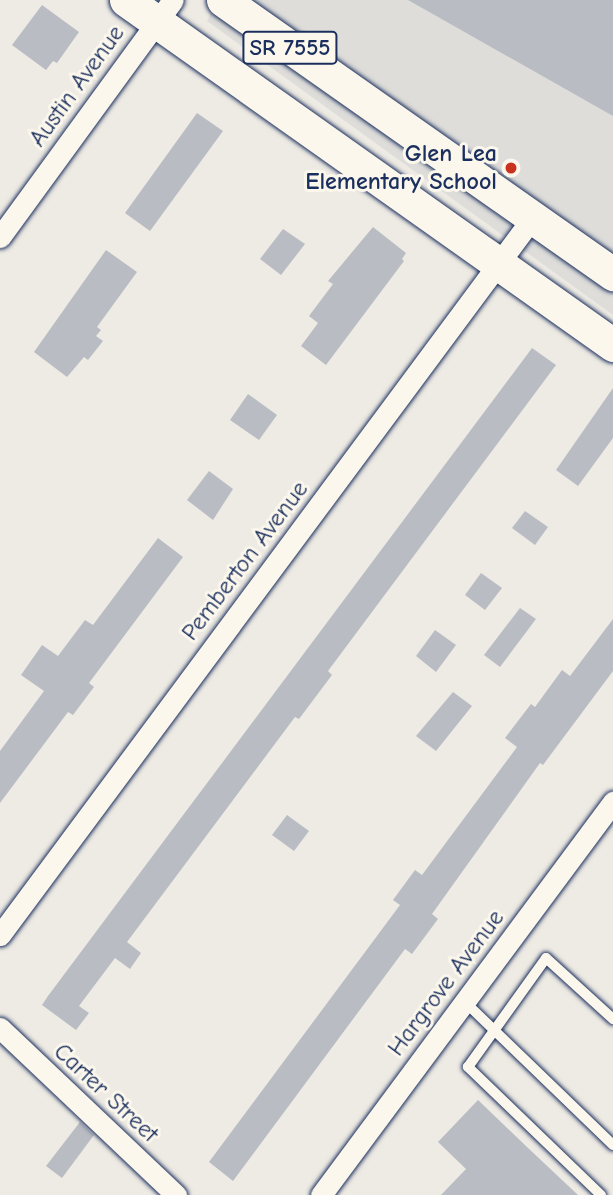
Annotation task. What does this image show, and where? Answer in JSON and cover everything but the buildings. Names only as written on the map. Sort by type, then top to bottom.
[{"type":"main road","name":"SR 7555","points":[[126,0],[165,11],[498,264],[613,345]]},
{"type":"main road","name":"SR 7555","points":[[223,0],[374,109],[613,274]]},
{"type":"street","name":"Austin Avenue","points":[[0,237],[165,11]]},
{"type":"street","name":"Pemberton Avenue","points":[[0,935],[533,217]]},
{"type":"street","name":"Hargrove Avenue","points":[[321,1195],[613,802]]},
{"type":"street","name":"Carter Street","points":[[0,1028],[176,1195]]},
{"type":"lane","points":[[601,1195],[468,1066],[546,958],[613,1019]]},
{"type":"lane","points":[[465,1002],[613,1145]]},
{"type":"shaded area","name":"Glen Lea Elementary School","points":[[218,0],[613,0],[613,315],[207,21]]},
{"type":"place","name":"Glen Lea Elementary School","points":[[511,168]]}]
